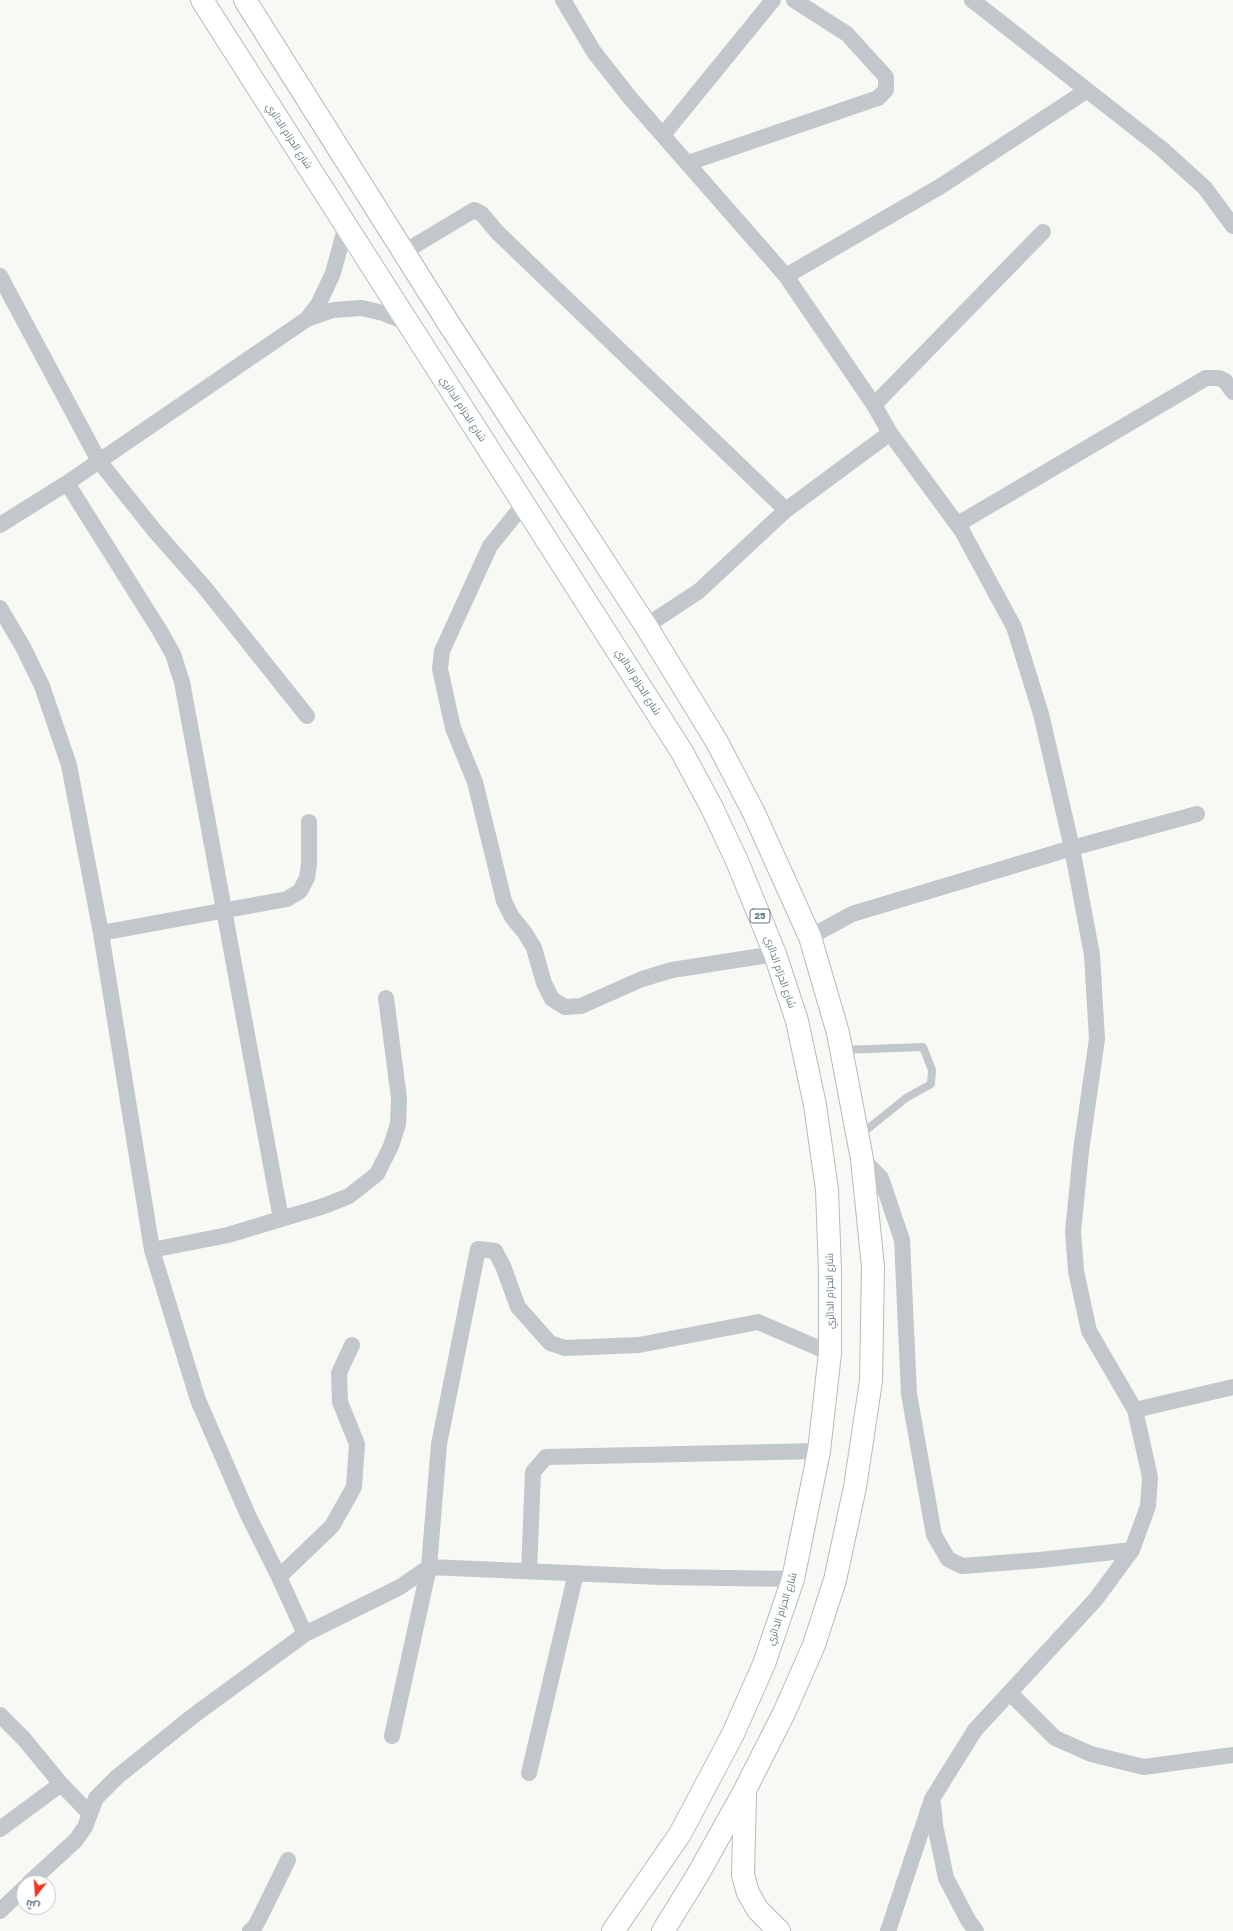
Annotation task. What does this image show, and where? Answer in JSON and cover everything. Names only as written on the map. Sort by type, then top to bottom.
[{"type":"main road","name":"شارع الحزام الدائري","points":[[202,0],[682,752],[712,808],[734,854],[775,954],[797,1021],[815,1105],[827,1190],[830,1271],[830,1353],[819,1451],[793,1579],[764,1664],[732,1734],[680,1834],[612,1931]]},
{"type":"main road","points":[[245,0],[404,252],[646,626],[717,742],[754,813],[810,937],[838,1033],[862,1159],[873,1266],[871,1381],[855,1487],[835,1580],[814,1645],[784,1713],[745,1790],[697,1876],[663,1931]]},
{"type":"main road","points":[[745,1790],[743,1875],[748,1893],[758,1910],[779,1931]]},
{"type":"street","points":[[563,0],[594,52],[631,99],[786,276],[874,405],[890,433],[958,524],[1014,628],[1040,714],[1072,848],[1092,955],[1097,1039],[1081,1151],[1073,1232],[1076,1271],[1089,1331],[1135,1410],[1150,1477],[1148,1506],[1132,1550],[1096,1599],[975,1730],[932,1799],[888,1931]]},
{"type":"street","points":[[663,135],[774,0]]},
{"type":"street","points":[[688,163],[878,98],[886,90],[886,77],[847,34],[794,0]]},
{"type":"street","points":[[972,0],[1167,154],[1205,188],[1233,226]]},
{"type":"street","points":[[786,276],[942,186],[1086,91]]},
{"type":"street","points":[[404,252],[474,210],[482,214],[497,232],[786,510]]},
{"type":"street","points":[[307,319],[319,303],[333,273],[346,225]]},
{"type":"street","points":[[874,405],[1043,232]]},
{"type":"street","points":[[0,276],[98,461],[154,530],[205,588],[307,716]]},
{"type":"street","points":[[0,525],[67,483],[307,319],[333,310],[362,308],[383,313],[408,323]]},
{"type":"street","points":[[958,524],[1206,378],[1219,378],[1225,381],[1233,392]]},
{"type":"street","points":[[646,626],[699,591],[786,510],[890,433]]},
{"type":"street","points":[[67,483],[160,631],[173,654],[182,682],[281,1219]]},
{"type":"street","points":[[524,504],[490,546],[442,651],[440,669],[453,728],[475,782],[504,901],[512,917],[525,933],[534,948],[544,983],[552,999],[565,1006],[581,1006],[642,979],[672,970],[775,954]]},
{"type":"street","points":[[0,608],[23,647],[42,686],[69,765],[101,933],[152,1250],[198,1400],[248,1515],[305,1634]]},
{"type":"street","points":[[810,937],[852,914],[1072,848],[1197,814]]},
{"type":"street","points":[[101,933],[287,899],[300,891],[307,878],[309,864],[309,822]]},
{"type":"street","points":[[152,1250],[228,1235],[324,1206],[349,1196],[377,1174],[391,1146],[398,1124],[399,1098],[386,998]]},
{"type":"street","points":[[862,1159],[881,1178],[902,1240],[909,1394],[934,1535],[948,1559],[962,1566],[1040,1560],[1132,1550]]},
{"type":"street","points":[[392,1736],[429,1567],[439,1444],[478,1249],[496,1251],[518,1307],[550,1343],[565,1348],[639,1345],[758,1322],[830,1353]]},
{"type":"street","points":[[279,1577],[332,1526],[354,1487],[358,1444],[340,1402],[339,1374],[352,1346]]},
{"type":"street","points":[[1135,1410],[1233,1387]]},
{"type":"street","points":[[529,1571],[532,1472],[546,1458],[819,1451]]},
{"type":"street","points":[[38,1875],[76,1840],[85,1827],[96,1798],[117,1776],[193,1716],[305,1634],[400,1587],[429,1567],[661,1577],[793,1579]]},
{"type":"street","points":[[529,1773],[576,1573]]},
{"type":"street","points":[[1010,1693],[1055,1738],[1091,1754],[1144,1767],[1233,1755]]},
{"type":"street","points":[[0,1715],[24,1739],[61,1784],[90,1814]]},
{"type":"street","points":[[0,1829],[61,1784]]},
{"type":"street","points":[[932,1799],[935,1825],[946,1878],[968,1920],[976,1931]]},
{"type":"street","points":[[250,1931],[254,1928],[260,1917],[288,1860]]},
{"type":"street","points":[[0,1911],[16,1896]]},
{"type":"lane","points":[[841,1050],[923,1047],[932,1070],[931,1084],[906,1098],[858,1137]]}]
